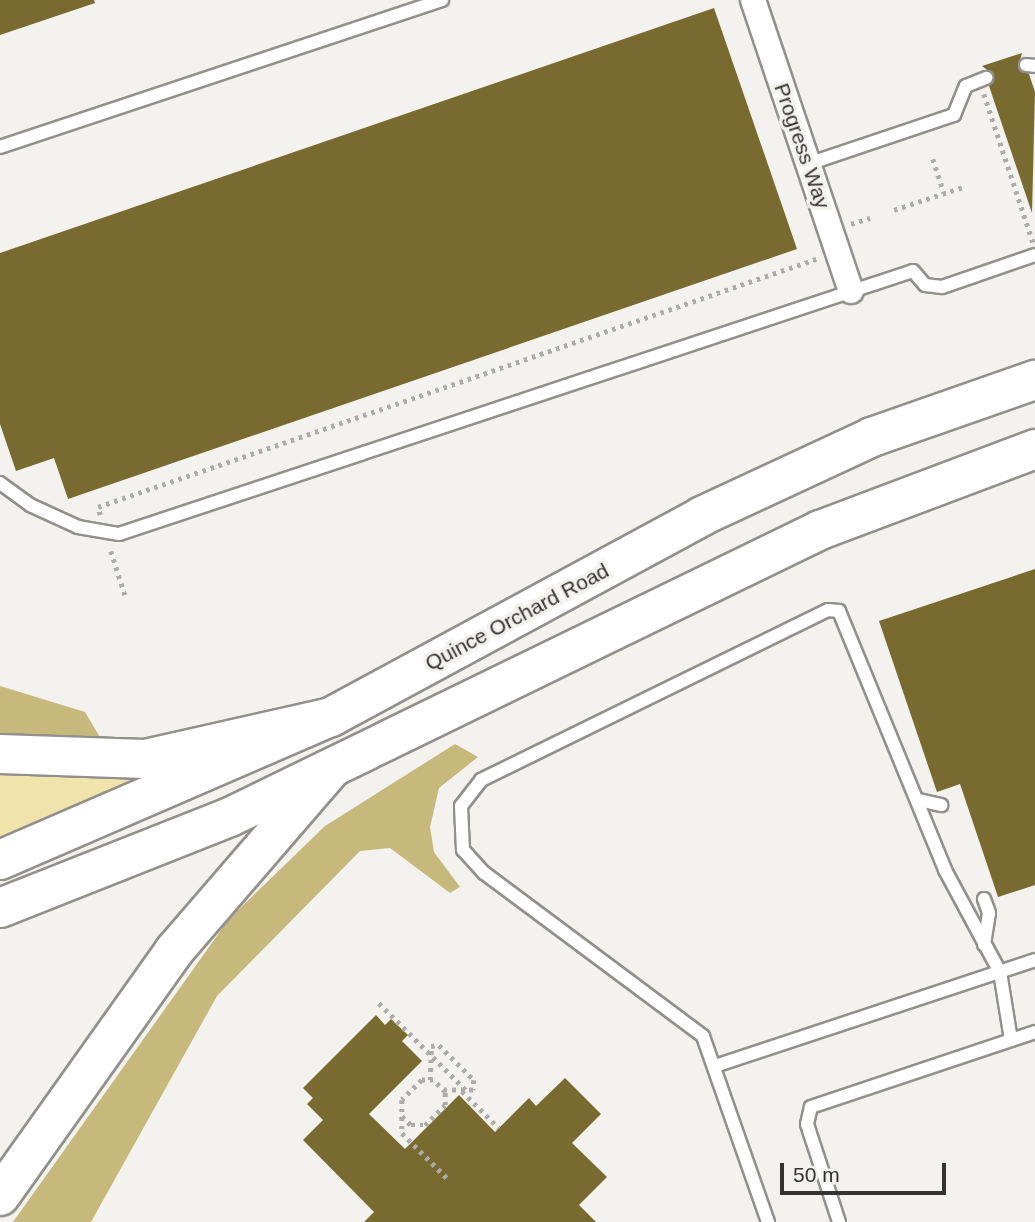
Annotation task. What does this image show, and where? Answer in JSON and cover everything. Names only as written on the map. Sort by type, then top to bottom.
[{"type":"main road","name":"Quince Orchard Road","points":[[0,860],[331,717],[702,516],[872,437],[1035,380]]},
{"type":"main road","points":[[0,908],[76,882],[331,769],[820,530],[1035,449]]},
{"type":"main road","points":[[0,754],[145,759],[230,744],[331,717]]},
{"type":"main road","points":[[0,1196],[174,951],[331,769]]},
{"type":"street","name":"Progress Way","points":[[753,0],[851,291]]},
{"type":"lane","points":[[0,147],[442,0]]},
{"type":"lane","points":[[808,164],[954,115],[964,88],[983,79]]},
{"type":"lane","points":[[0,483],[30,505],[78,527],[119,534],[913,271],[933,288],[1035,256]]},
{"type":"lane","points":[[768,1222],[715,1066],[694,1028],[472,862],[458,836],[468,792],[500,769],[833,609],[847,619],[945,870],[1000,972],[1011,1040]]},
{"type":"lane","points":[[919,800],[941,805]]},
{"type":"lane","points":[[984,899],[989,913],[984,945]]},
{"type":"lane","points":[[715,1066],[1035,960]]},
{"type":"lane","points":[[839,1222],[807,1124],[811,1107],[1035,1032]]},
{"type":"path","points":[[983,79],[1007,172],[1035,246]]},
{"type":"path","points":[[933,159],[944,193]]},
{"type":"path","points":[[894,210],[966,186]]},
{"type":"path","points":[[850,224],[870,218]]},
{"type":"path","points":[[104,528],[98,507],[817,259],[813,246]]},
{"type":"path","points":[[111,551],[125,595]]},
{"type":"path","points":[[379,1003],[499,1128]]},
{"type":"path","points":[[430,1080],[431,1046],[439,1045],[474,1080],[473,1090],[443,1090],[430,1080],[422,1080],[402,1100],[402,1133],[448,1179]]},
{"type":"path","points":[[448,1072],[457,1064]]},
{"type":"path","points":[[402,1115],[411,1125],[425,1125],[445,1105],[443,1090]]},
{"type":"shaded area","points":[[0,686],[85,712],[104,744],[0,738]]},
{"type":"shaded area","points":[[455,744],[478,757],[439,788],[430,827],[434,852],[460,887],[450,893],[390,848],[360,851],[217,996],[91,1222],[13,1222],[229,919],[325,826]]},
{"type":"shaded area","points":[[179,765],[0,841],[0,766]]},
{"type":"building","points":[[0,0],[94,0],[95,3],[0,35]]},
{"type":"building","points":[[714,8],[797,249],[68,499],[54,458],[16,471],[0,424],[0,253]]},
{"type":"building","points":[[1022,53],[1018,68],[1029,74],[1035,92],[1032,213],[989,86],[994,75],[982,66]]},
{"type":"building","points":[[1035,569],[1035,885],[998,897],[960,784],[937,792],[879,621]]},
{"type":"building","points":[[376,1015],[385,1025],[391,1019],[408,1035],[402,1041],[422,1061],[369,1114],[405,1149],[459,1095],[495,1132],[529,1098],[536,1106],[565,1078],[601,1114],[572,1143],[607,1177],[579,1205],[596,1222],[364,1222],[374,1212],[303,1140],[323,1120],[307,1104],[313,1098],[303,1088]]}]
